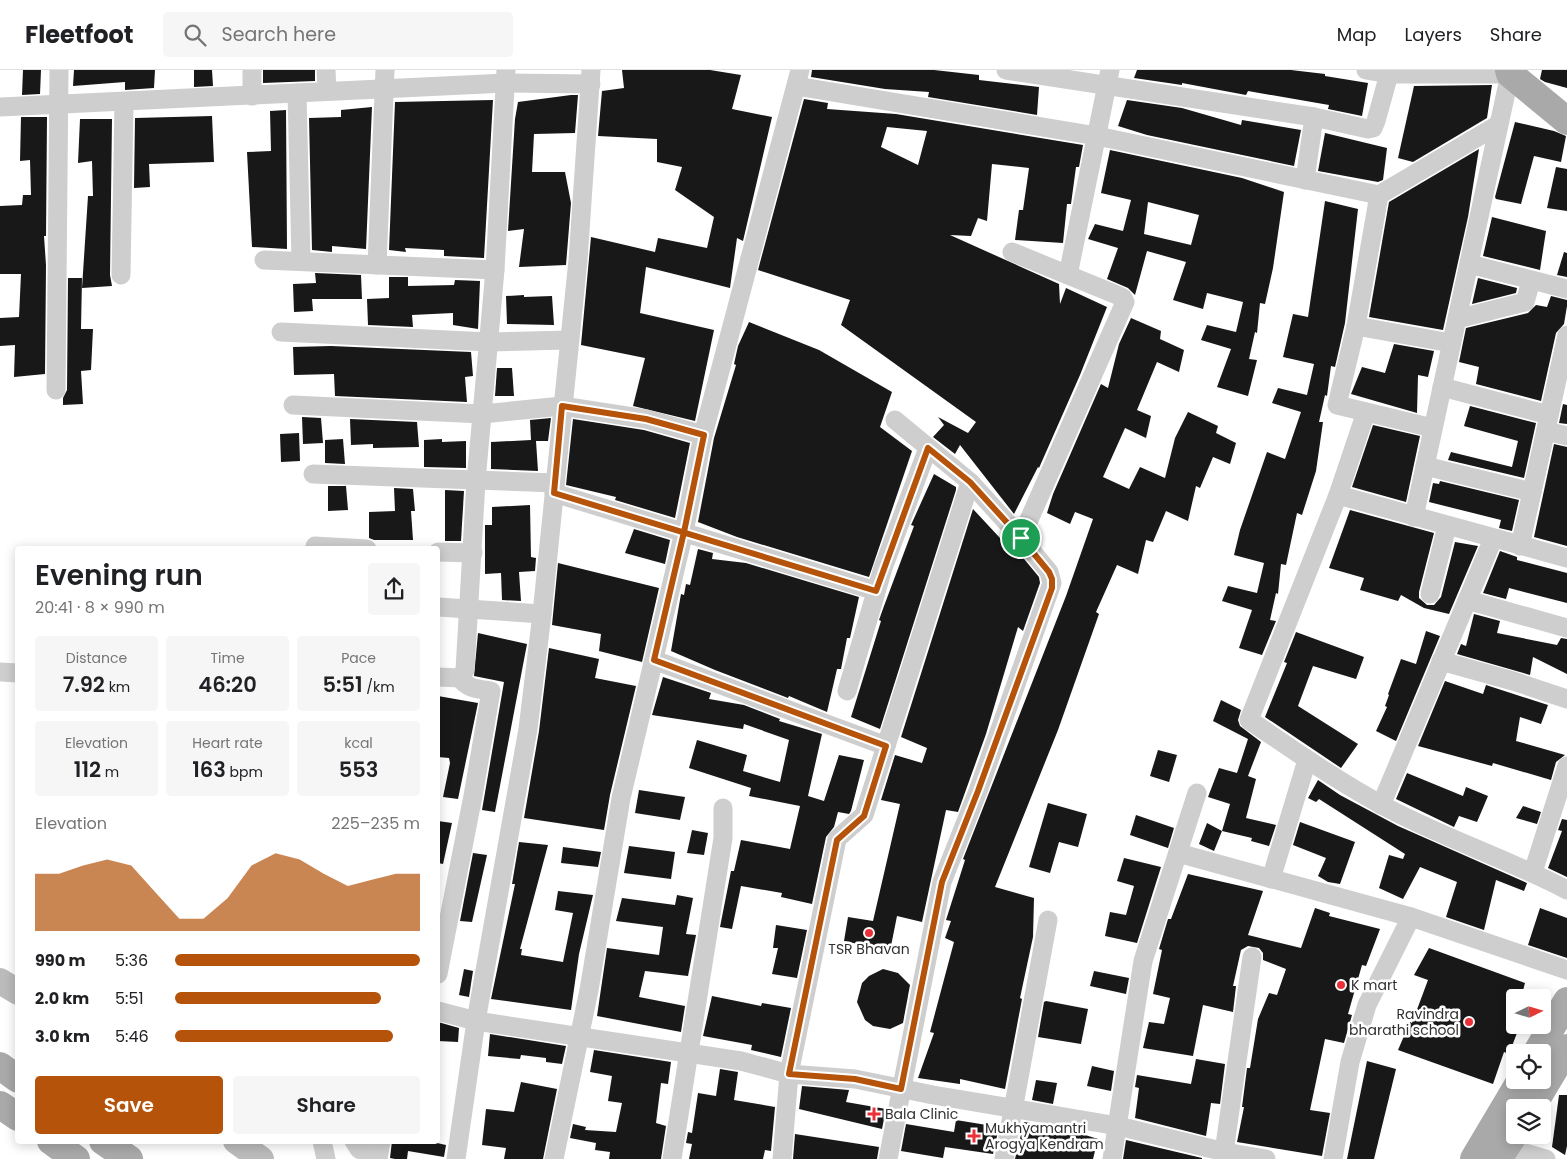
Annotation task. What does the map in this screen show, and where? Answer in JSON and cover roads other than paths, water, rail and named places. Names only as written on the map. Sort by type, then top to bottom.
[{"type":"main road","points":[[1509,72],[1567,121]]},
{"type":"main road","points":[[1542,1044],[1567,1001]]},
{"type":"main road","points":[[1536,1099],[1567,1048]]},
{"type":"main road","points":[[0,1066],[15,1077]]},
{"type":"main road","points":[[0,1105],[15,1115]]},
{"type":"main road","points":[[55,1144],[76,1159]]},
{"type":"main road","points":[[107,1144],[129,1159]]},
{"type":"main road","points":[[1459,1159],[1466,1147],[1507,1144]]},
{"type":"main road","points":[[1474,1159],[1507,1144]]},
{"type":"street","points":[[56,390],[59,70]]},
{"type":"street","points":[[252,70],[252,96]]},
{"type":"street","points":[[326,70],[327,91]]},
{"type":"street","points":[[1006,70],[1109,78],[1368,129],[1373,128],[1389,74]]},
{"type":"street","points":[[1366,70],[1389,74],[1509,72],[1414,517]]},
{"type":"street","points":[[0,107],[124,103],[327,91],[385,79],[506,76],[591,77],[578,260],[542,614],[528,729],[476,1020],[456,1159]]},
{"type":"street","points":[[460,678],[465,670],[470,608],[476,481],[495,270],[506,76]]},
{"type":"street","points":[[554,1159],[580,1037],[594,990],[621,798],[684,532],[704,435],[748,260],[798,78],[1097,136],[1380,195],[1498,125]]},
{"type":"street","points":[[1068,275],[1109,78]]},
{"type":"street","points":[[376,264],[385,79]]},
{"type":"street","points":[[297,93],[301,261]]},
{"type":"street","points":[[121,275],[124,103]]},
{"type":"street","points":[[1305,180],[1314,117]]},
{"type":"street","points":[[1380,195],[1356,326],[1337,405],[1433,428]]},
{"type":"street","points":[[1012,252],[1117,295],[1123,298],[1125,302],[1021,538]]},
{"type":"street","points":[[264,260],[495,270]]},
{"type":"street","points":[[1469,264],[1567,289]]},
{"type":"street","points":[[1457,319],[1525,302],[1531,281]]},
{"type":"street","points":[[1356,326],[1451,344]]},
{"type":"street","points":[[281,332],[489,342],[569,340]]},
{"type":"street","points":[[1520,546],[1532,492],[1554,411],[1567,335]]},
{"type":"street","points":[[1442,387],[1554,411]]},
{"type":"street","points":[[293,405],[482,414],[562,406],[646,419],[704,435]]},
{"type":"street","points":[[1554,411],[1567,436]]},
{"type":"street","points":[[1366,412],[1338,495],[1249,720],[1307,760],[1381,805],[1533,872],[1567,890]]},
{"type":"street","points":[[888,1159],[942,882],[978,791],[1052,588],[1052,579],[1049,572],[970,482],[895,420]]},
{"type":"street","points":[[847,691],[876,591],[928,448]]},
{"type":"street","points":[[1425,466],[1532,492]]},
{"type":"street","points":[[313,474],[476,481],[554,488],[684,532],[876,591]]},
{"type":"street","points":[[782,1159],[789,1074],[837,840],[864,816],[970,482]]},
{"type":"street","points":[[1338,495],[1567,558]]},
{"type":"street","points":[[1430,594],[1446,526]]},
{"type":"street","points":[[1381,805],[1493,539]]},
{"type":"street","points":[[440,552],[473,553]]},
{"type":"street","points":[[1467,600],[1567,628]]},
{"type":"street","points":[[440,607],[542,614]]},
{"type":"street","points":[[654,660],[886,746]]},
{"type":"street","points":[[1441,661],[1513,681],[1567,699]]},
{"type":"street","points":[[0,672],[15,673]]},
{"type":"street","points":[[440,677],[460,678]]},
{"type":"street","points":[[440,964],[473,796],[491,691],[470,687],[464,684],[460,678]]},
{"type":"street","points":[[1271,878],[1307,760]]},
{"type":"street","points":[[1533,872],[1566,770]]},
{"type":"street","points":[[1112,1159],[1143,961],[1197,792]]},
{"type":"street","points":[[672,1159],[723,838],[723,808]]},
{"type":"street","points":[[1178,852],[1410,918],[1567,970]]},
{"type":"street","points":[[1333,1159],[1350,1062],[1367,1005],[1410,918]]},
{"type":"street","points":[[1004,1159],[1048,920]]},
{"type":"street","points":[[1224,1156],[1252,957]]},
{"type":"street","points":[[0,981],[15,990]]},
{"type":"street","points":[[440,1011],[476,1020],[741,1061],[789,1074],[855,1079],[1012,1109],[1118,1126],[1224,1156],[1266,1159]]},
{"type":"street","points":[[240,1144],[262,1159]]},
{"type":"street","points":[[323,1144],[326,1159]]},
{"type":"street","points":[[356,1144],[359,1149],[378,1159],[380,1144]]},
{"type":"street","points":[[1507,1144],[1546,1159]]},
{"type":"place","name":"TSR Bhavan","points":[[869,933]]},
{"type":"place","name":"K mart","points":[[1341,985]]},
{"type":"place","name":"Ravindra bharathi school","points":[[1469,1022]]},
{"type":"place","name":"Bala Clinic","points":[[874,1114]]},
{"type":"place","name":"Mukhyamantri Arogya Kendram","points":[[974,1136]]}]
